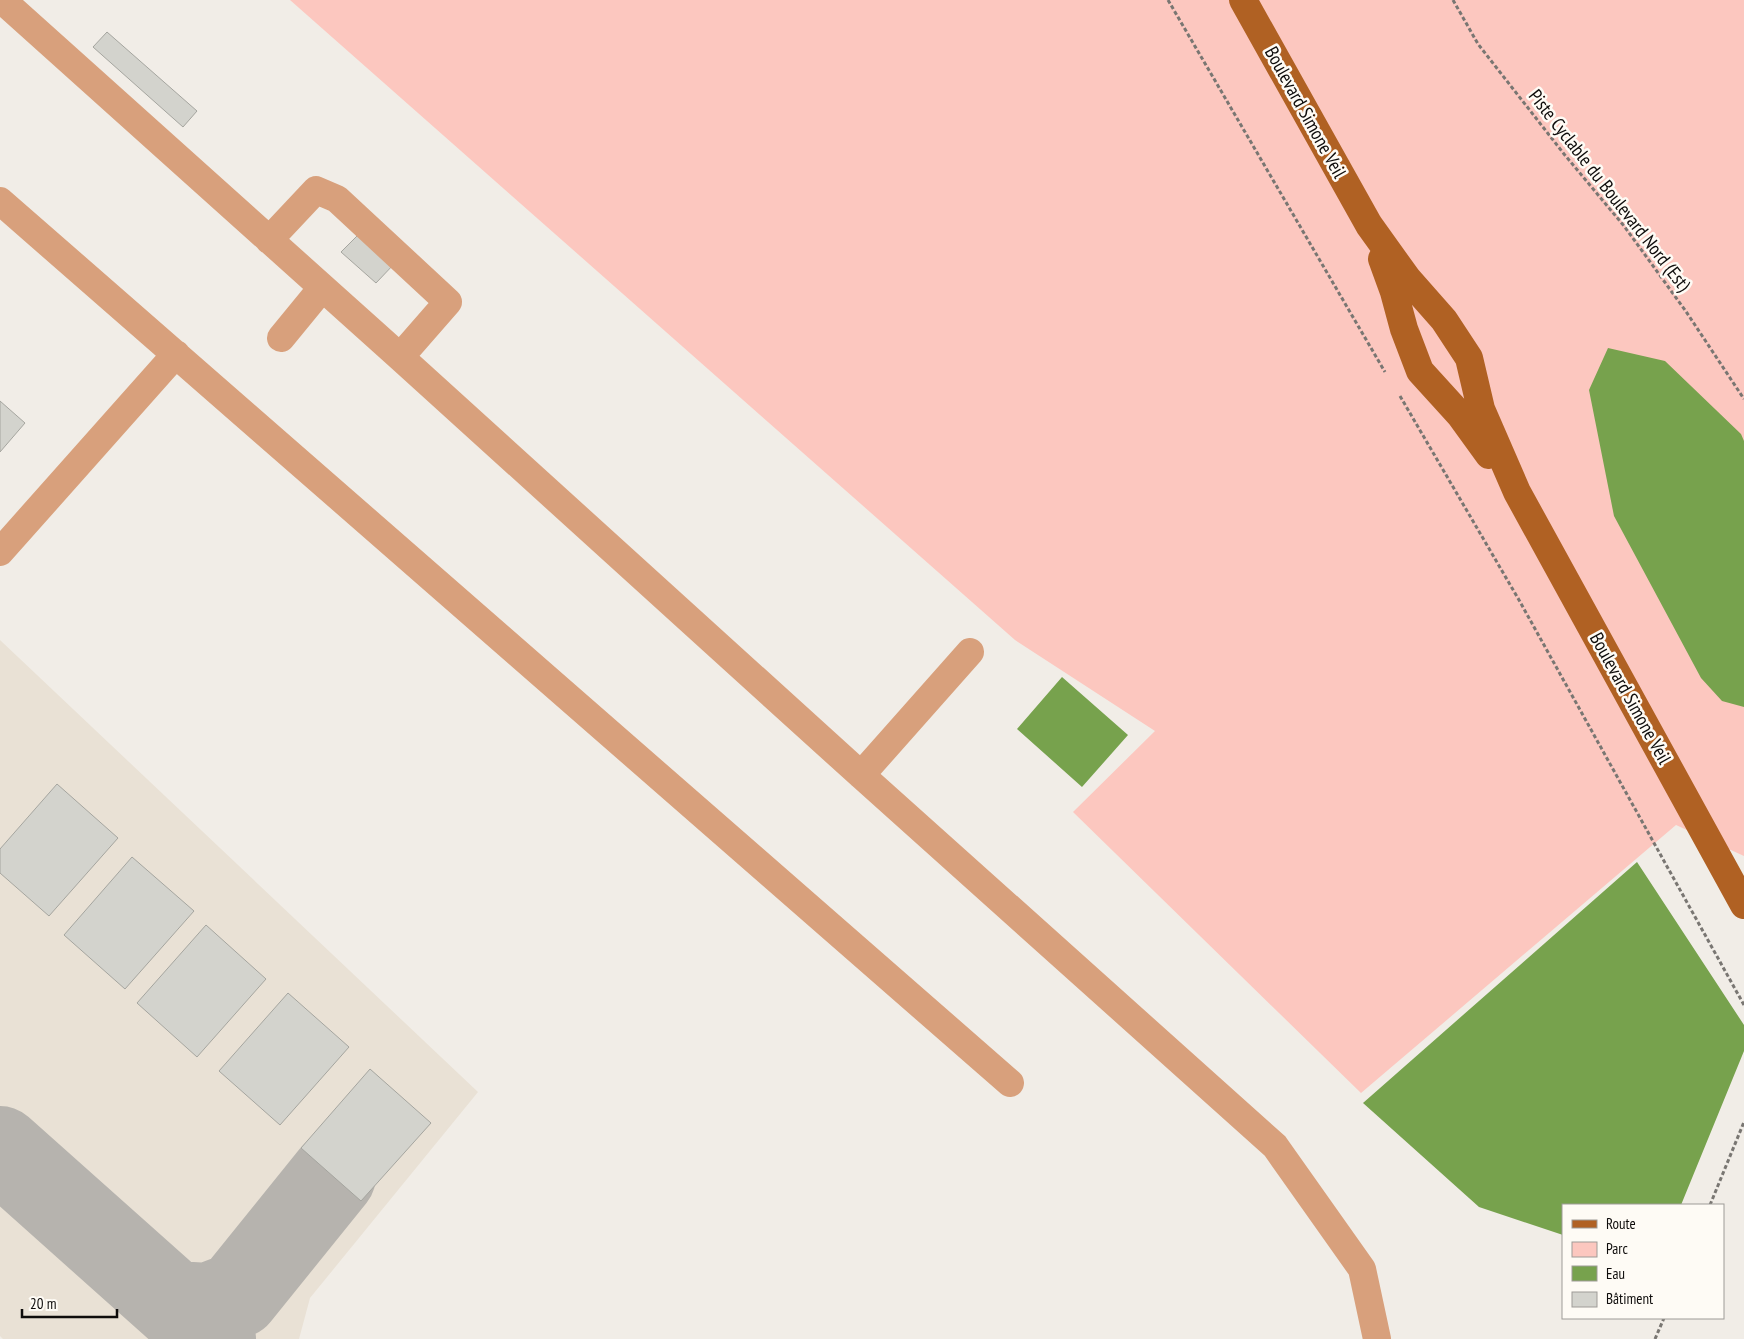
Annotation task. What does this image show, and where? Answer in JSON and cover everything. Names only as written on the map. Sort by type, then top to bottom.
[{"type":"main road","name":"Boulevard Simone Veil","points":[[1243,0],[1369,225],[1407,278],[1444,320],[1469,358],[1481,409],[1517,492],[1744,905]]},
{"type":"main road","name":"Boulevard Simone Veil","points":[[1369,225],[1394,292],[1404,329],[1420,372],[1460,415],[1517,492]]},
{"type":"street","points":[[2,0],[1275,1146],[1362,1270],[1377,1339]]},
{"type":"street","points":[[269,240],[316,190],[337,199],[448,302],[400,357]]},
{"type":"street","points":[[0,201],[1010,1083]]},
{"type":"street","points":[[281,338],[322,288]]},
{"type":"street","points":[[0,552],[176,354]]},
{"type":"street","points":[[861,775],[970,652]]},
{"type":"path","points":[[1168,0],[1388,377]]},
{"type":"path","name":"Piste Cyclable du Boulevard Nord (Est)","points":[[1453,0],[1478,44],[1564,154],[1624,226],[1744,399]]},
{"type":"path","points":[[1398,394],[1519,600],[1744,1005]]},
{"type":"path","points":[[1710,1204],[1744,1122]]},
{"type":"path","points":[[1655,1339],[1664,1319]]},
{"type":"shaded area","points":[[0,640],[478,1092],[310,1298],[299,1339],[3,1339],[0,1336]]},
{"type":"green space","points":[[290,0],[1744,0],[1744,856],[1676,825],[1361,1093],[1073,812],[1155,731],[1015,640]]},
{"type":"water","points":[[1608,348],[1665,361],[1741,434],[1744,441],[1744,707],[1722,701],[1701,678],[1614,516],[1589,390]]},
{"type":"water","points":[[1062,677],[1128,735],[1082,787],[1017,729]]},
{"type":"water","points":[[1637,862],[1744,1025],[1744,1051],[1681,1204],[1562,1204],[1562,1235],[1479,1207],[1363,1103]]},
{"type":"building","points":[[107,32],[197,111],[183,127],[93,47]]},
{"type":"building","points":[[361,232],[395,263],[376,283],[341,252]]},
{"type":"building","points":[[0,401],[25,423],[0,452]]},
{"type":"building","points":[[57,784],[118,838],[49,916],[0,873],[0,849]]},
{"type":"building","points":[[132,857],[194,911],[125,989],[64,935]]},
{"type":"building","points":[[206,925],[266,979],[197,1057],[137,1003]]},
{"type":"building","points":[[288,993],[349,1047],[280,1125],[219,1071]]},
{"type":"building","points":[[370,1069],[431,1123],[361,1201],[301,1148]]},
{"type":"taxiway","points":[[0,1149],[213,1339]]},
{"type":"taxiway","points":[[174,1304],[208,1306],[237,1295],[333,1176]]}]
